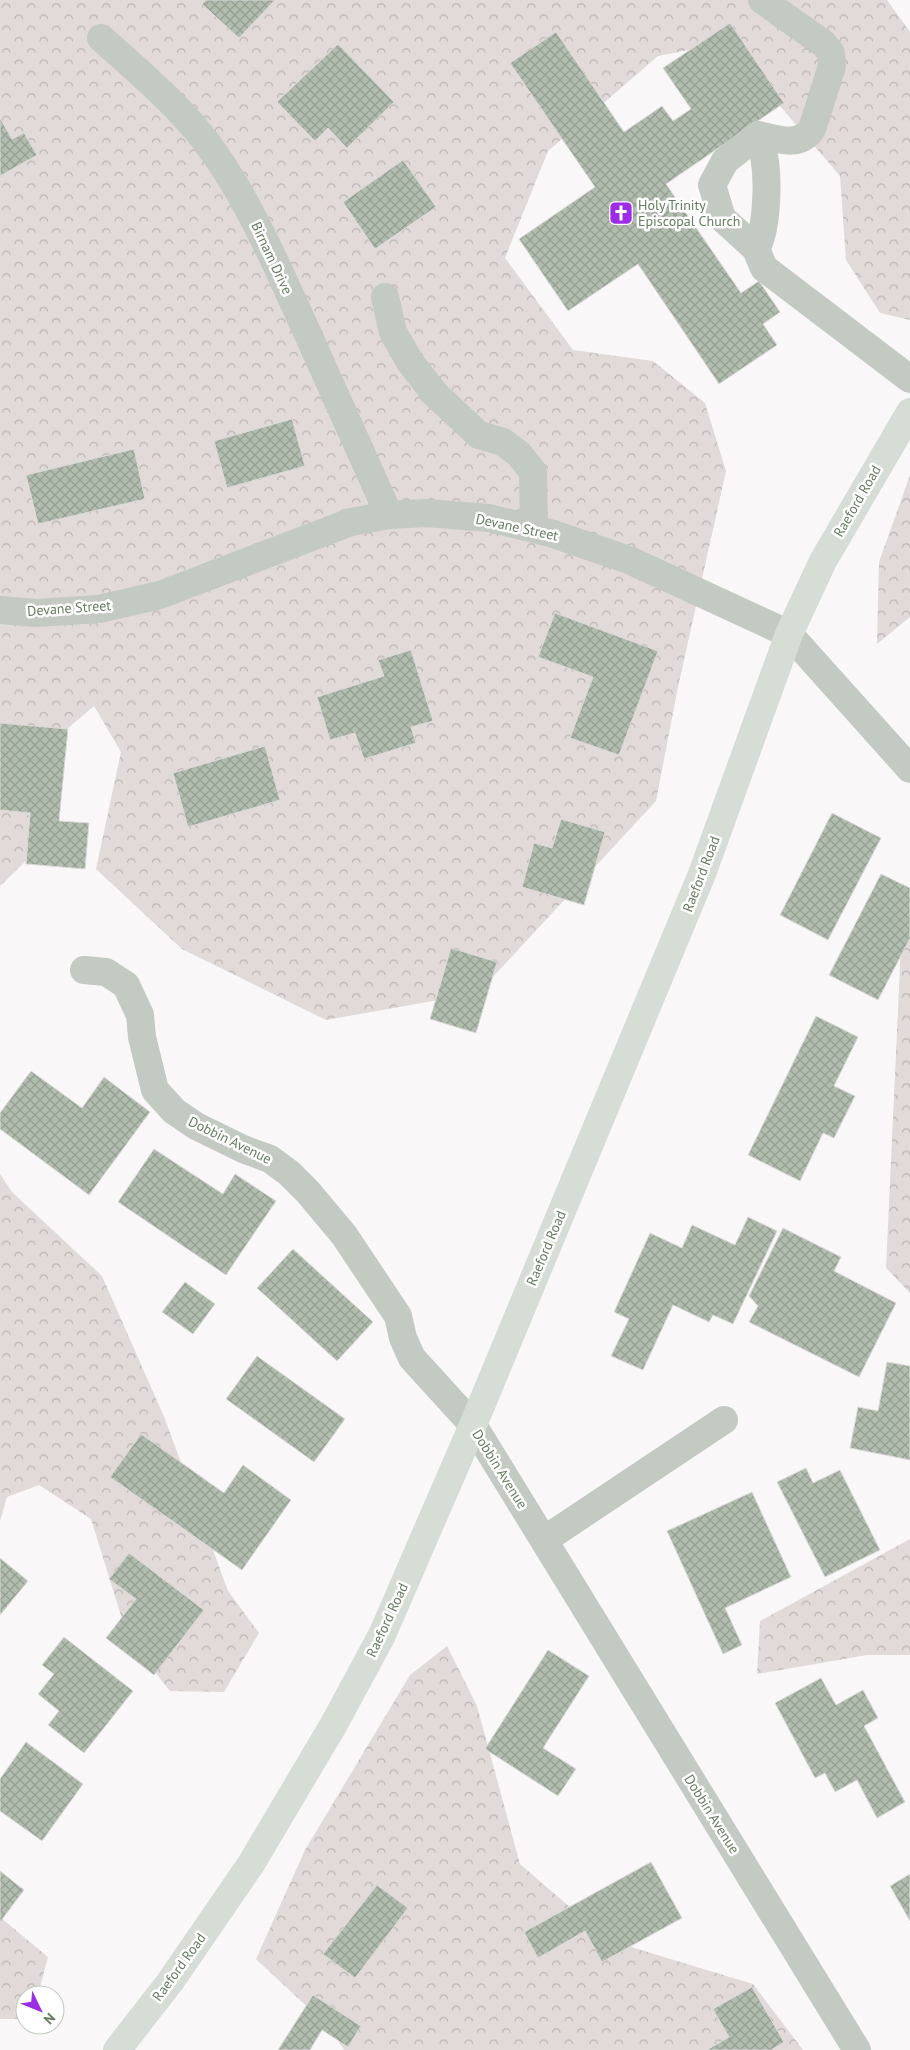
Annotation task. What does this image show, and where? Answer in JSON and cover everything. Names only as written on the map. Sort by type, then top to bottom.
[{"type":"main road","name":"Raeford Road","points":[[117,2050],[170,1982],[251,1864],[334,1724],[382,1635],[473,1424],[702,874],[789,634],[823,561],[910,412]]},
{"type":"street","points":[[762,0],[824,44],[831,53],[832,66],[812,129],[806,137],[796,142],[758,135],[724,160],[712,185],[722,218],[756,249],[764,268],[910,379]]},
{"type":"street","name":"Birnam Drive","points":[[101,38],[151,82],[200,136],[214,152],[243,196],[273,257],[389,515]]},
{"type":"street","points":[[756,249],[760,242],[766,201],[765,162],[758,135]]},
{"type":"street","points":[[385,297],[393,332],[410,362],[436,395],[479,435],[503,442],[519,454],[533,472],[534,529]]},
{"type":"street","name":"Devane Street","points":[[0,610],[37,613],[99,609],[160,595],[351,522],[389,515],[426,513],[489,518],[550,533],[629,560],[789,634],[910,769]]},
{"type":"street","name":"Dobbin Avenue","points":[[84,970],[106,972],[126,985],[140,1015],[142,1038],[155,1090],[174,1111],[196,1126],[243,1149],[270,1159],[289,1173],[308,1192],[344,1235],[398,1316],[403,1338],[412,1358],[473,1424],[857,2050]]},
{"type":"street","points":[[544,1540],[724,1420]]},
{"type":"green space","points":[[0,0],[887,0],[910,32],[910,320],[880,313],[846,260],[840,176],[726,43],[658,56],[548,151],[505,258],[573,350],[653,361],[705,403],[726,471],[678,687],[656,801],[478,993],[326,1020],[182,949],[96,869],[121,752],[94,706],[27,763],[30,857],[0,886]]},
{"type":"green space","points":[[910,475],[910,617],[877,644],[879,562]]},
{"type":"green space","points":[[910,933],[910,1293],[886,1268],[901,945]]},
{"type":"green space","points":[[0,1174],[12,1192],[102,1276],[165,1419],[228,1591],[259,1633],[224,1692],[170,1691],[128,1638],[91,1519],[39,1485],[7,1497],[0,1521]]},
{"type":"green space","points":[[910,1539],[910,1655],[867,1655],[757,1674],[760,1621]]},
{"type":"green space","points":[[447,1646],[477,1706],[520,1864],[608,1940],[753,1984],[803,2050],[344,2050],[330,2028],[256,1959],[305,1850],[410,1675]]},
{"type":"green space","points":[[0,1917],[48,1957],[41,1985],[15,1985],[15,2019],[0,2019]]},
{"type":"building","points":[[206,0],[275,0],[239,38],[202,4]]},
{"type":"building","name":"Holy Trinity Episcopal Church","points":[[730,23],[784,103],[666,184],[741,293],[759,281],[780,312],[763,324],[777,345],[719,384],[638,264],[568,311],[519,239],[595,187],[510,63],[556,32],[624,132],[662,106],[673,121],[691,109],[663,68]]},
{"type":"building","points":[[338,44],[394,102],[347,148],[328,128],[315,141],[277,102]]},
{"type":"building","points":[[0,118],[12,139],[24,133],[37,155],[0,176]]},
{"type":"building","points":[[403,160],[436,207],[375,249],[343,202]]},
{"type":"building","points":[[292,419],[305,466],[227,488],[214,441]]},
{"type":"building","points":[[134,449],[145,499],[38,524],[26,475]]},
{"type":"building","points":[[555,613],[658,651],[619,755],[570,738],[593,677],[538,657]]},
{"type":"building","points":[[411,650],[433,721],[411,727],[416,743],[364,759],[355,733],[330,740],[317,697],[384,676],[378,660]]},
{"type":"building","points":[[0,723],[68,729],[59,821],[89,823],[85,869],[26,864],[30,813],[0,810]]},
{"type":"building","points":[[265,746],[280,800],[188,827],[173,773]]},
{"type":"building","points":[[832,813],[881,838],[828,940],[780,915]]},
{"type":"building","points":[[561,819],[605,832],[584,905],[522,887],[534,843],[552,848]]},
{"type":"building","points":[[881,874],[910,888],[910,938],[878,1000],[829,975]]},
{"type":"building","points":[[451,948],[497,962],[476,1033],[430,1019]]},
{"type":"building","points":[[816,1016],[858,1037],[834,1086],[855,1096],[834,1138],[823,1133],[800,1181],[748,1155]]},
{"type":"building","points":[[31,1071],[82,1108],[104,1077],[150,1112],[89,1195],[0,1129],[0,1113]]},
{"type":"building","points":[[154,1149],[223,1194],[235,1174],[276,1201],[226,1275],[118,1202]]},
{"type":"building","points":[[748,1217],[777,1231],[733,1324],[713,1315],[709,1322],[673,1305],[643,1370],[611,1356],[629,1319],[614,1312],[650,1233],[682,1248],[692,1225],[735,1245]]},
{"type":"building","points":[[783,1228],[841,1257],[834,1271],[896,1303],[859,1377],[749,1322],[758,1306],[749,1296]]},
{"type":"building","points":[[293,1249],[373,1322],[337,1361],[257,1288]]},
{"type":"building","points":[[185,1282],[215,1304],[193,1334],[162,1312]]},
{"type":"building","points":[[257,1356],[345,1419],[314,1462],[226,1399]]},
{"type":"building","points":[[887,1362],[910,1366],[910,1460],[850,1448],[858,1407],[878,1411]]},
{"type":"building","points":[[141,1434],[224,1493],[243,1465],[291,1500],[242,1570],[110,1477]]},
{"type":"building","points":[[806,1468],[813,1483],[840,1470],[880,1550],[825,1577],[777,1482]]},
{"type":"building","points":[[752,1492],[791,1577],[725,1608],[742,1645],[723,1654],[667,1531]]},
{"type":"building","points":[[129,1553],[204,1610],[154,1675],[106,1638],[136,1599],[109,1579]]},
{"type":"building","points":[[0,1558],[28,1581],[0,1615]]},
{"type":"building","points":[[64,1637],[133,1691],[84,1753],[48,1725],[59,1711],[38,1694],[54,1674],[42,1665]]},
{"type":"building","points":[[548,1650],[589,1676],[543,1748],[576,1769],[558,1796],[485,1749]]},
{"type":"building","points":[[821,1678],[836,1705],[863,1690],[878,1718],[864,1726],[905,1802],[877,1818],[857,1780],[835,1792],[825,1773],[815,1778],[775,1703]]},
{"type":"building","points":[[26,1742],[83,1784],[42,1841],[0,1811],[0,1779]]},
{"type":"building","points":[[651,1862],[682,1918],[602,1962],[585,1931],[538,1958],[524,1932]]},
{"type":"building","points":[[0,1871],[24,1890],[0,1922]]},
{"type":"building","points":[[910,1874],[910,1921],[890,1886]]},
{"type":"building","points":[[377,1885],[408,1908],[355,1978],[323,1954]]},
{"type":"building","points":[[752,1987],[784,2042],[771,2050],[707,2050],[729,2037],[713,2009]]},
{"type":"building","points":[[313,1995],[361,2026],[348,2047],[322,2030],[310,2050],[278,2050]]},
{"type":"place","name":"Holy Trinity Episcopal Church","points":[[621,213]]}]
